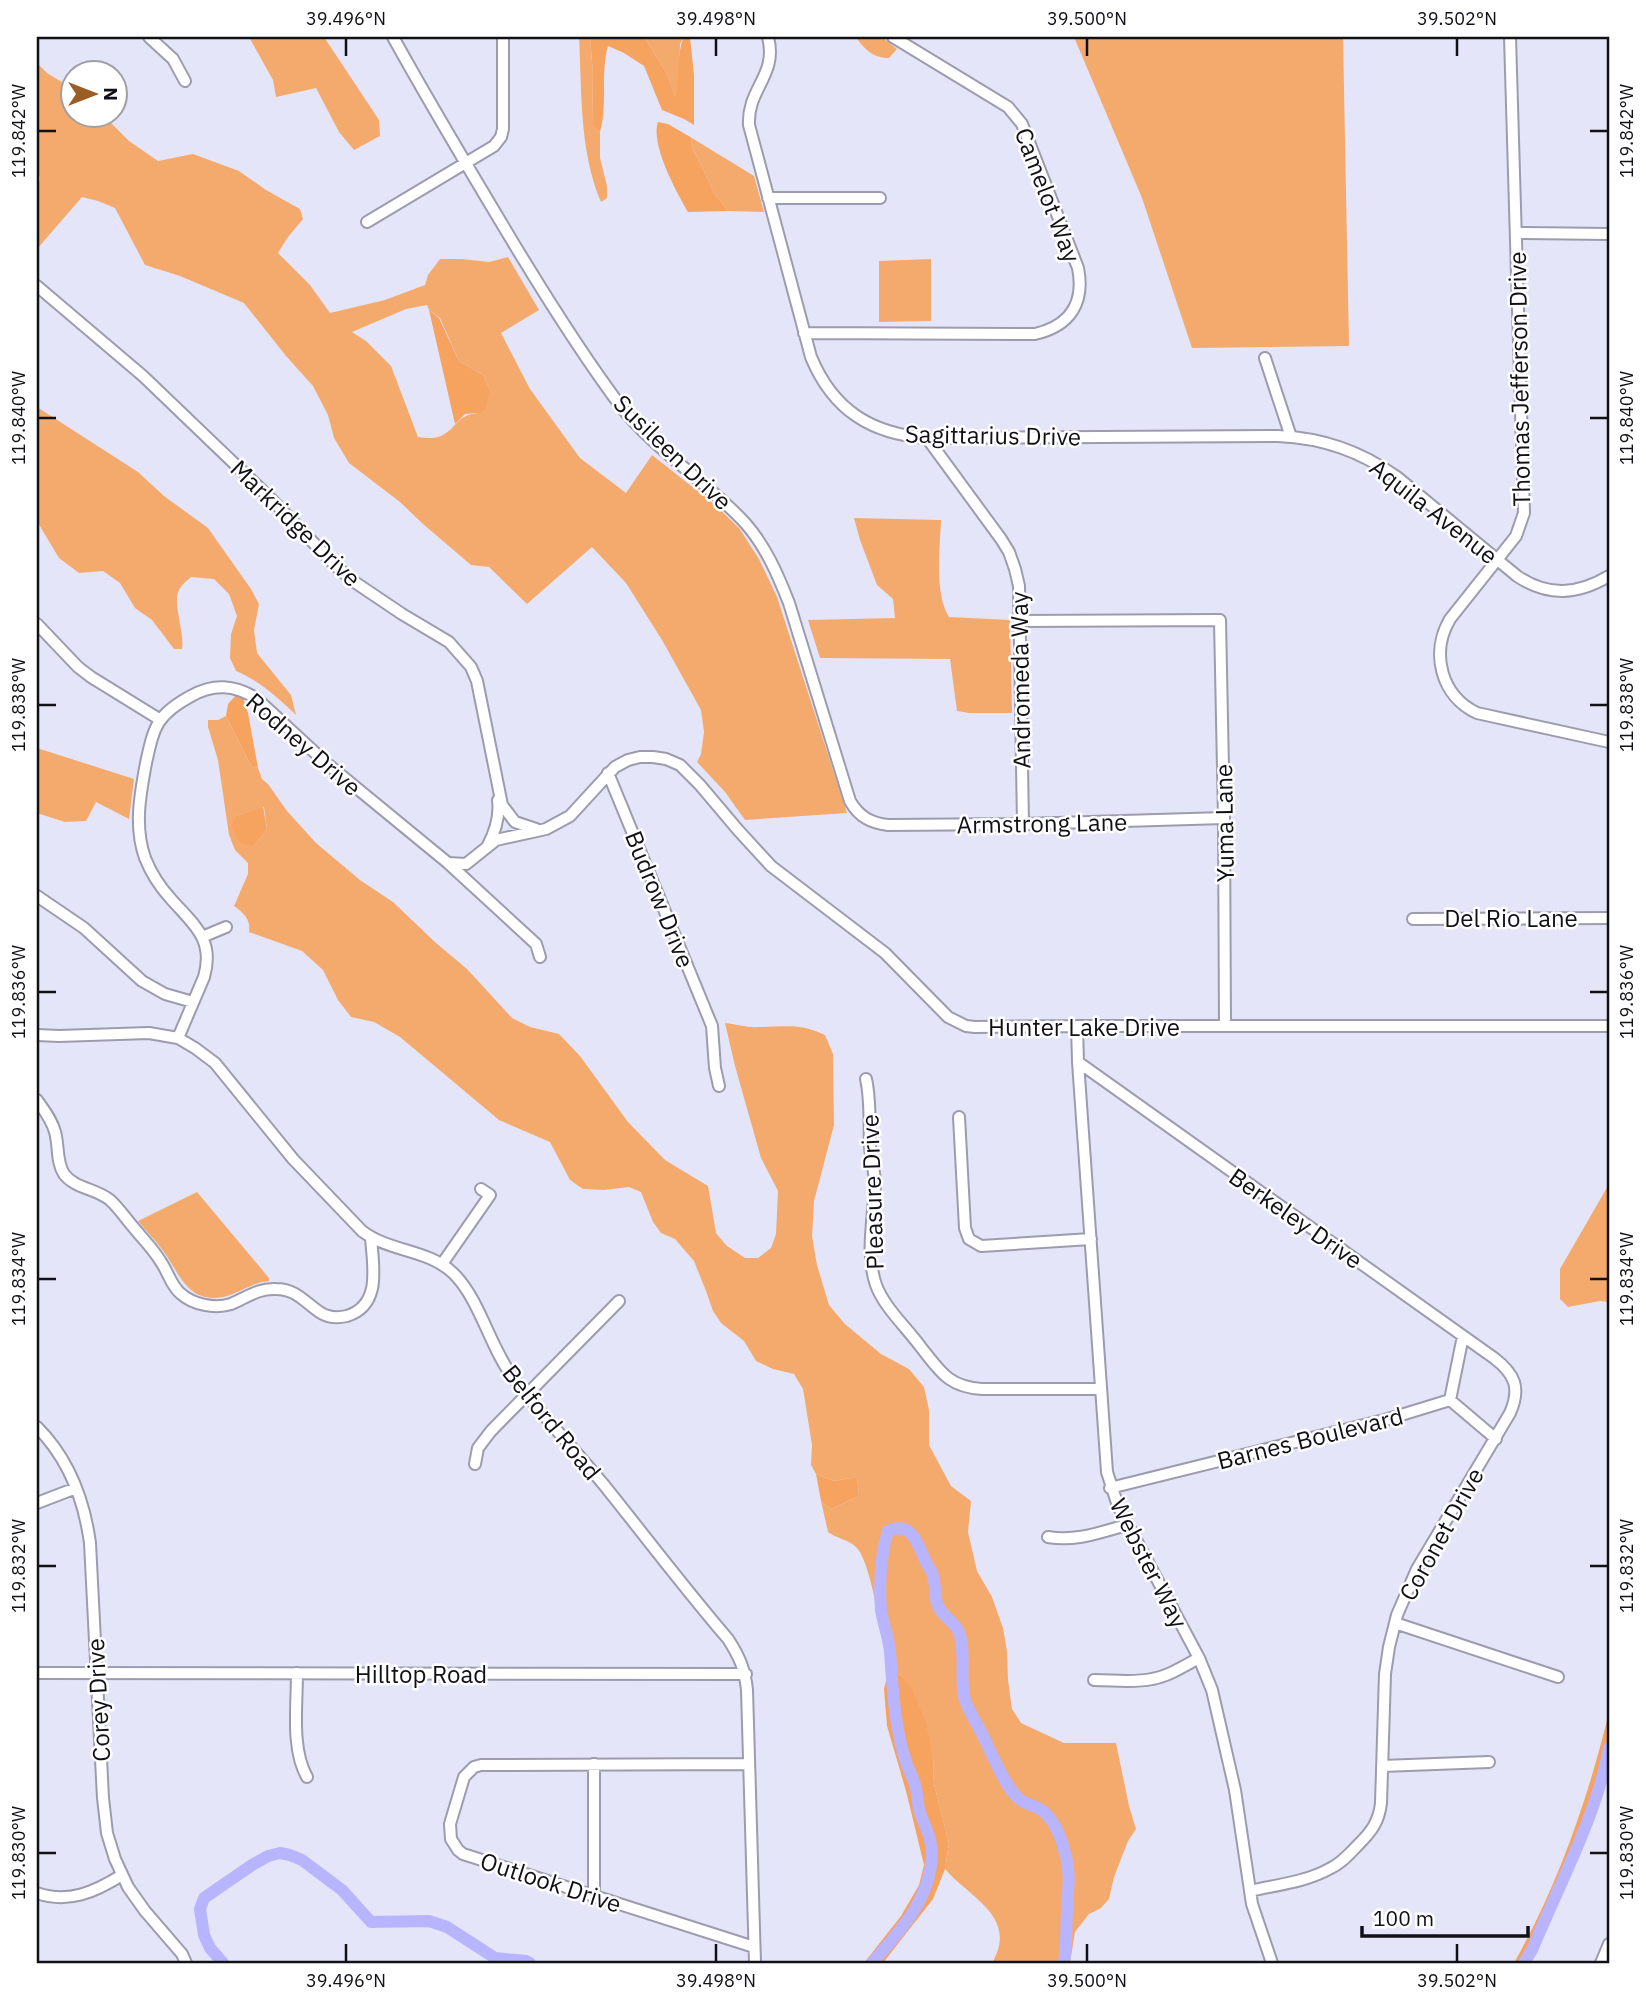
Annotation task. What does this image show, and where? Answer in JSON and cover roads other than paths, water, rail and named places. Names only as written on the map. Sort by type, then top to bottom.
[{"type":"street","points":[[149,37],[173,59],[185,81]]},
{"type":"street","name":"Susileen Drive","points":[[393,37],[563,325],[625,411],[651,438],[716,495],[747,526],[763,548],[789,603],[850,801],[861,816]]},
{"type":"street","points":[[367,222],[494,146],[501,137],[503,37]]},
{"type":"street","name":"Sagittarius Drive","points":[[768,37],[771,59],[768,71],[754,93],[749,125],[804,333],[817,372],[827,389],[853,414],[886,432],[927,438],[1290,436]]},
{"type":"street","name":"Camelot Way","points":[[804,333],[1035,334],[1057,326],[1072,311],[1077,301],[1080,280],[1078,268],[1017,116],[1008,107],[893,37]]},
{"type":"street","name":"Thomas Jefferson Drive","points":[[1510,37],[1524,513],[1516,536],[1444,629],[1440,654],[1449,690],[1456,700],[1477,713],[1609,742]]},
{"type":"street","points":[[768,198],[880,198]]},
{"type":"street","points":[[1516,233],[1609,234]]},
{"type":"street","name":"Markridge Drive","points":[[37,286],[144,376],[353,581],[449,642],[471,667],[477,681],[502,805],[515,822],[546,829]]},
{"type":"street","points":[[1265,358],[1290,436]]},
{"type":"street","name":"Aquila Avenue","points":[[1290,436],[1337,445],[1378,464],[1497,560],[1536,586],[1551,591],[1581,590],[1609,576]]},
{"type":"street","name":"Andromeda Way","points":[[927,438],[1009,552],[1015,569],[1019,586],[1023,824]]},
{"type":"street","name":"Yuma Lane","points":[[1020,621],[1220,620],[1225,1026]]},
{"type":"street","points":[[37,624],[78,667],[159,719],[150,744],[141,789],[138,819],[140,839],[152,873],[193,923],[207,950],[206,968],[178,1038]]},
{"type":"street","name":"Rodney Drive","points":[[159,719],[196,693],[221,687],[232,687],[256,698],[325,762],[448,863],[536,944],[540,957]]},
{"type":"street","name":"Hunter Lake Drive","points":[[448,863],[466,864],[496,840],[546,829],[569,816],[608,773],[628,760],[640,757],[666,759],[680,765],[701,785],[771,866],[885,953],[948,1017],[966,1026],[1609,1026]]},
{"type":"street","name":"Budrow Drive","points":[[608,773],[712,1026],[719,1086]]},
{"type":"street","name":"Markridge Drive","points":[[487,847],[494,834],[499,811],[497,787]]},
{"type":"street","name":"Armstrong Lane","points":[[861,816],[878,824],[888,825],[1224,818]]},
{"type":"street","points":[[37,897],[84,928],[142,981],[154,989],[193,1002]]},
{"type":"street","name":"Del Rio Lane","points":[[1413,919],[1609,918]]},
{"type":"street","points":[[202,937],[226,927]]},
{"type":"street","name":"Webster Way","points":[[1077,1026],[1099,1389],[1110,1488],[1199,1658],[1212,1690],[1235,1790],[1252,1904],[1272,1963]]},
{"type":"street","name":"Belford Road","points":[[37,1035],[149,1033],[178,1038],[215,1063],[303,1171],[370,1238],[442,1264],[462,1282],[502,1361],[727,1639],[742,1662],[746,1674],[755,1963]]},
{"type":"street","name":"Berkeley Drive","points":[[1078,1062],[1463,1336]]},
{"type":"street","name":"Pleasure Drive","points":[[866,1079],[875,1181],[872,1267],[877,1288],[892,1310],[940,1371],[952,1382],[982,1389],[1099,1389]]},
{"type":"street","points":[[37,1100],[54,1129],[60,1167],[64,1174],[71,1181],[109,1199],[158,1257],[180,1293],[189,1300],[202,1304],[228,1305],[263,1290],[285,1290],[304,1298],[323,1314],[341,1317],[351,1314],[368,1302],[372,1293],[374,1284],[370,1238]]},
{"type":"street","points":[[959,1117],[965,1228],[974,1244],[981,1246],[1091,1239]]},
{"type":"street","points":[[442,1264],[490,1195],[481,1189]]},
{"type":"street","points":[[475,1464],[478,1448],[483,1441],[619,1301]]},
{"type":"street","points":[[1463,1336],[1450,1400],[1496,1439]]},
{"type":"street","name":"Coronet Drive","points":[[1250,1891],[1319,1874],[1343,1860],[1377,1823],[1381,1803],[1385,1674],[1395,1623],[1417,1569],[1496,1439],[1514,1404],[1514,1379],[1502,1364],[1463,1336]]},
{"type":"street","name":"Barnes Boulevard","points":[[1110,1488],[1388,1419],[1450,1400]]},
{"type":"street","name":"Corey Drive","points":[[37,1427],[61,1457],[76,1488],[84,1510],[90,1543],[104,1818],[110,1846],[122,1875],[145,1911],[177,1948],[186,1963]]},
{"type":"street","points":[[37,1503],[76,1488]]},
{"type":"street","points":[[1048,1537],[1078,1538],[1128,1525]]},
{"type":"street","points":[[1395,1623],[1558,1677]]},
{"type":"street","points":[[1094,1680],[1152,1679],[1167,1675],[1199,1658]]},
{"type":"street","name":"Hilltop Road","points":[[37,1673],[746,1674]]},
{"type":"street","points":[[297,1673],[297,1744],[307,1777]]},
{"type":"street","points":[[1382,1766],[1489,1762]]},
{"type":"street","name":"Outlook Drive","points":[[749,1764],[489,1764],[474,1767],[462,1781],[449,1831],[454,1845],[463,1854],[754,1947]]},
{"type":"street","points":[[594,1764],[594,1895]]},
{"type":"street","points":[[37,1893],[51,1897],[76,1896],[94,1891],[122,1875]]},
{"type":"street","points":[[1601,1963],[1609,1944]]},
{"type":"waterway","points":[[872,1963],[903,1926],[920,1900],[926,1886],[932,1854],[930,1838],[919,1809],[915,1786],[899,1735],[889,1647],[881,1610],[883,1551],[888,1531],[896,1528],[908,1531],[917,1542],[932,1574],[939,1607],[959,1632],[965,1701],[1003,1776],[1019,1799],[1048,1816],[1061,1840],[1069,1874],[1064,1963]]},
{"type":"waterway","points":[[1524,1963],[1586,1825],[1596,1799],[1609,1748]]},
{"type":"waterway","points":[[223,1963],[210,1948],[204,1935],[200,1909],[204,1898],[252,1865],[280,1853],[302,1860],[342,1890],[371,1922],[429,1921],[447,1927],[495,1958],[530,1963]]}]
